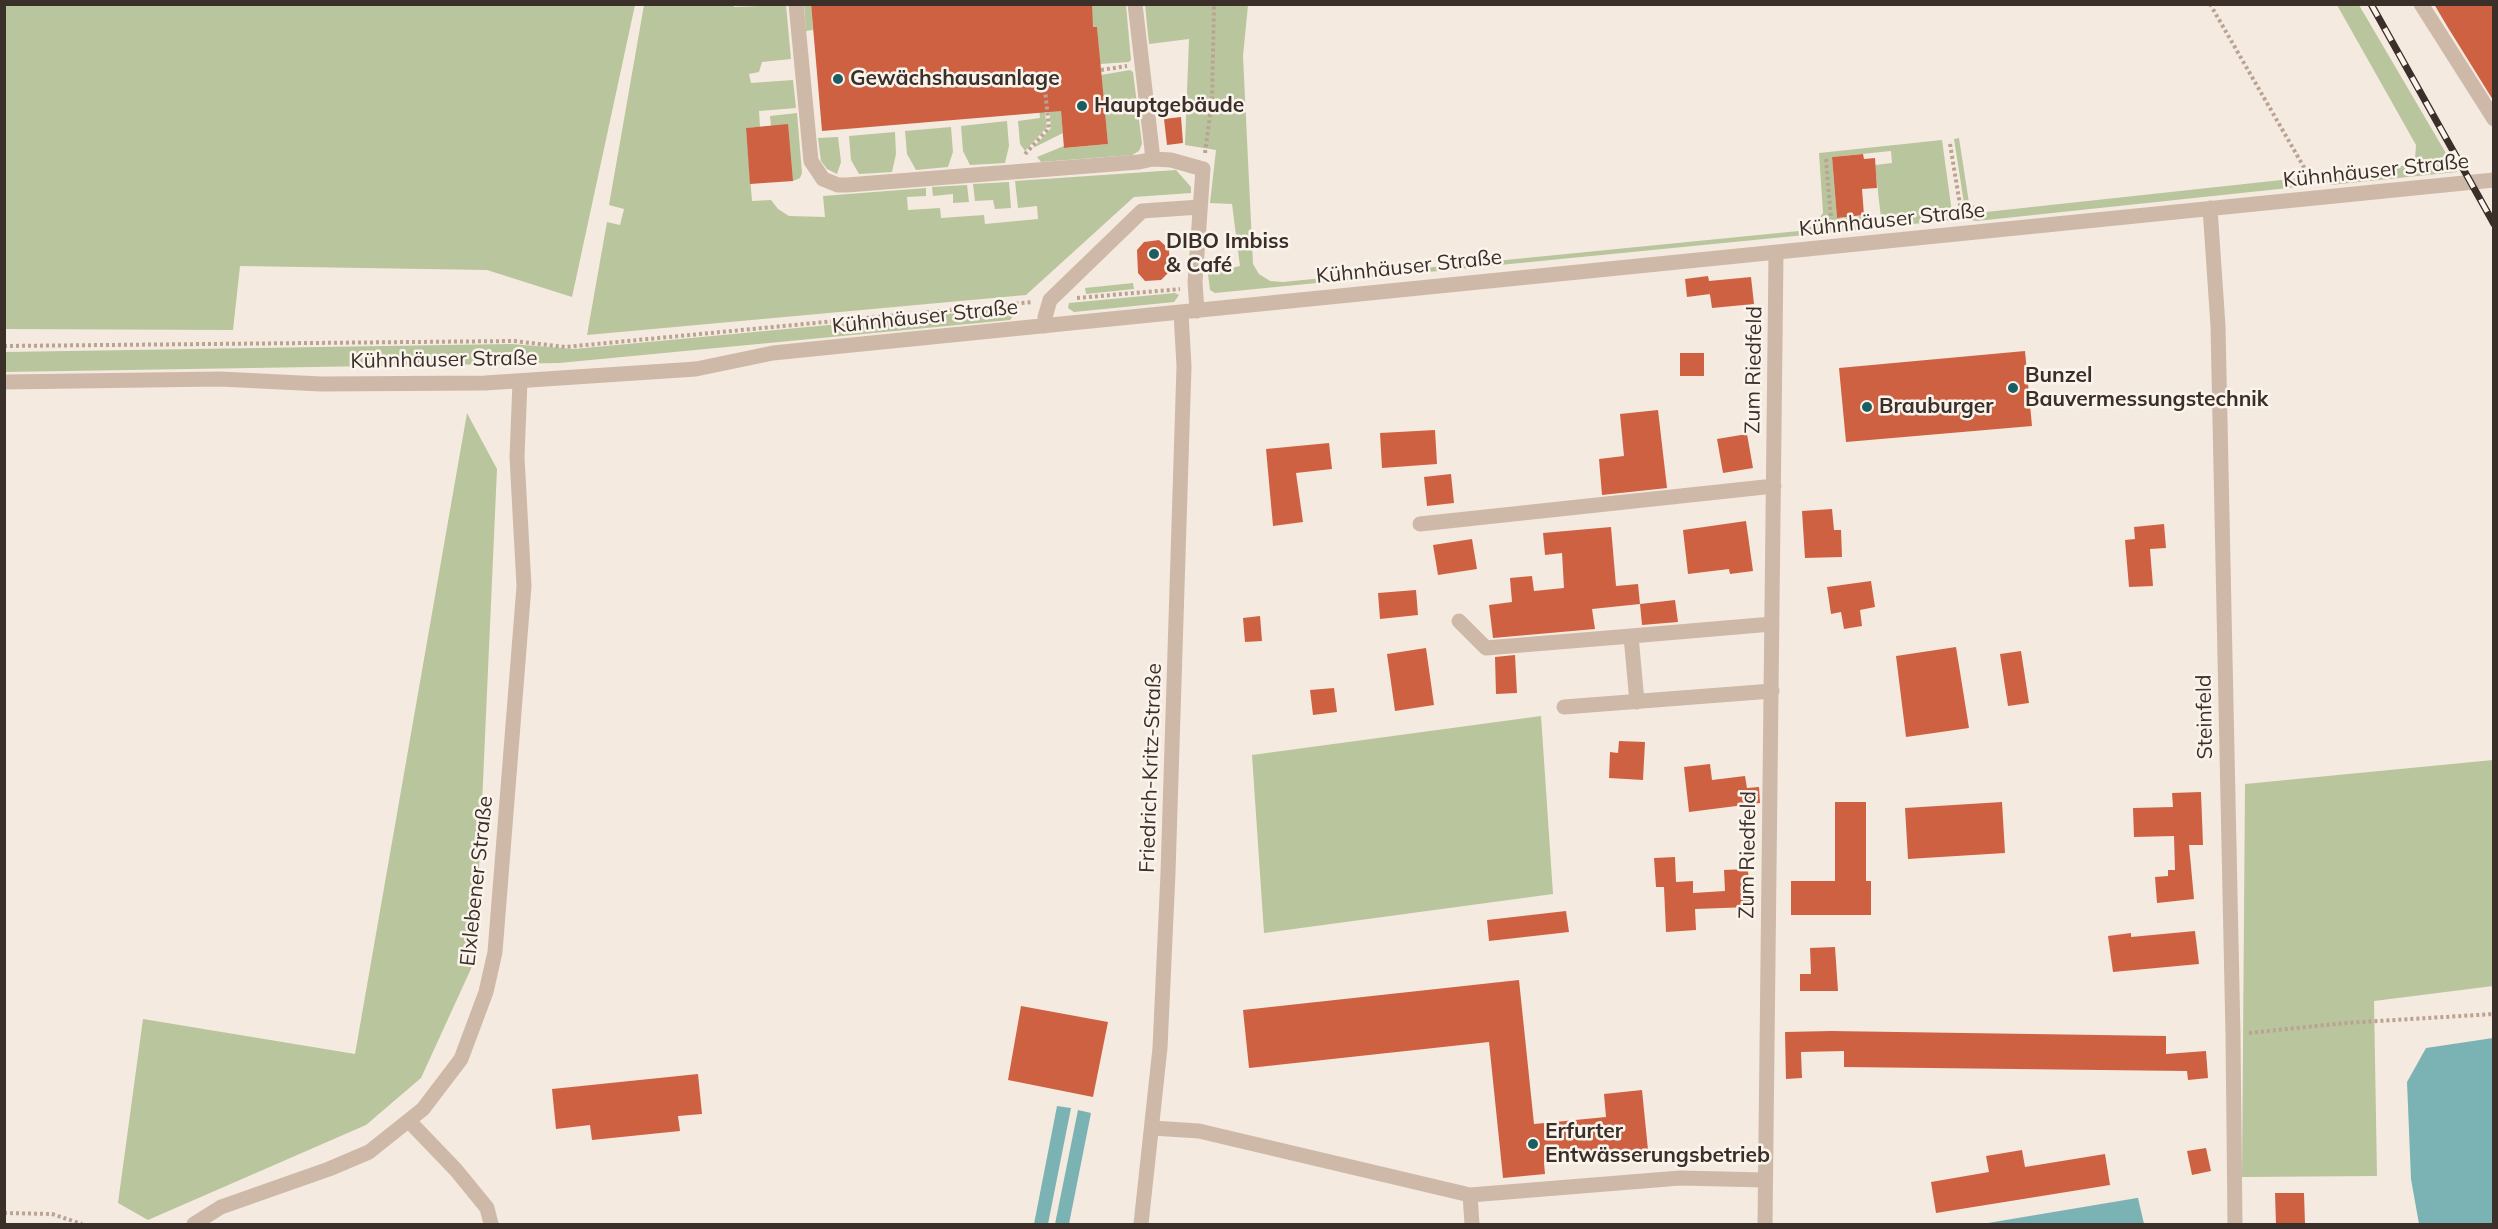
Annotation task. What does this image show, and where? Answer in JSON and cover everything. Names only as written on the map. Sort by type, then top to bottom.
[{"type":"street","points":[[796,4],[811,161],[818,174],[830,182],[847,185],[1139,162],[1153,159],[1171,160],[1203,169],[1196,287],[1197,311]]},
{"type":"street","points":[[1136,4],[1153,159]]},
{"type":"street","points":[[2421,4],[2493,119]]},
{"type":"street","name":"Kühnhäuser Straße","points":[[4,382],[220,379],[321,384],[485,383],[696,369],[773,353],[2493,180]]},
{"type":"street","points":[[1045,326],[1050,300],[1142,211],[1200,207]]},
{"type":"street","name":"Steinfeld","points":[[2210,208],[2218,326],[2235,1224]]},
{"type":"street","name":"Zum Riedfeld","points":[[1765,1224],[1776,253]]},
{"type":"street","name":"Friedrich-Kritz-Straße","points":[[1141,1224],[1160,1048],[1173,756],[1184,376],[1181,313]]},
{"type":"street","name":"Elxlebener Straße","points":[[194,1224],[221,1207],[329,1169],[369,1152],[423,1109],[461,1059],[486,992],[495,952],[524,586],[517,457],[520,381]]},
{"type":"street","points":[[1420,524],[1774,486]]},
{"type":"street","points":[[1459,621],[1486,648],[1772,624]]},
{"type":"street","points":[[1631,636],[1637,702]]},
{"type":"street","points":[[1564,707],[1772,691]]},
{"type":"street","points":[[409,1121],[456,1170],[487,1208],[492,1224]]},
{"type":"street","points":[[1152,1128],[1199,1131],[1470,1195],[1680,1178],[1765,1180]]},
{"type":"street","points":[[1470,1195],[1472,1224]]},
{"type":"path","points":[[1203,169],[1212,100],[1214,4]]},
{"type":"path","points":[[2210,4],[2321,197]]},
{"type":"path","points":[[1101,70],[1113,68]]},
{"type":"path","points":[[1021,158],[1049,128],[1044,80]]},
{"type":"path","points":[[1950,144],[1963,222]]},
{"type":"path","points":[[1826,159],[1833,247]]},
{"type":"path","points":[[4,346],[514,340],[565,347],[1196,287]]},
{"type":"path","points":[[2233,1035],[2345,1023],[2493,1014]]},
{"type":"path","points":[[4,1213],[52,1214],[82,1224]]},
{"type":"green space","points":[[5,4],[635,5],[572,297],[487,270],[240,266],[233,330],[5,329]]},
{"type":"green space","points":[[733,4],[734,7],[786,5],[791,59],[762,62],[759,72],[749,74],[751,83],[793,80],[796,108],[759,111],[760,127],[746,128],[752,201],[771,200],[778,209],[789,216],[825,217],[823,196],[926,188],[926,196],[907,197],[908,210],[940,208],[941,218],[984,215],[985,224],[1038,219],[1037,206],[1018,208],[1015,181],[1176,170],[1191,187],[1191,193],[1134,197],[1026,295],[587,335],[607,222],[620,225],[624,209],[609,205],[644,5]]},
{"type":"green space","points":[[804,5],[811,5],[813,30],[806,31]]},
{"type":"green space","points":[[1040,5],[1126,5],[1131,60],[1100,64],[1097,27],[1054,30]]},
{"type":"green space","points":[[1145,5],[1248,5],[1243,56],[1253,264],[1259,274],[1270,281],[1283,282],[1799,231],[1813,226],[1823,213],[1819,153],[1942,140],[1953,220],[1882,227],[1875,165],[1892,163],[1891,151],[1832,157],[1837,218],[1864,216],[1866,229],[1215,293],[1210,290],[1208,274],[1240,266],[1232,204],[1210,203],[1216,150],[1185,145],[1189,39],[1149,44]]},
{"type":"green space","points":[[2337,5],[2359,5],[2457,172],[2330,185],[2318,176],[2409,165],[2415,159],[2416,145]]},
{"type":"green space","points":[[1029,7],[1047,127],[1025,151],[1020,144],[1018,121],[1040,118]]},
{"type":"green space","points":[[1130,70],[1133,72],[1142,144],[1139,151],[1132,155],[1041,162],[1037,157],[1064,146],[1065,148],[1108,144],[1101,75]]},
{"type":"green space","points":[[1046,80],[1058,80],[1063,133],[1033,148],[1051,128]]},
{"type":"green space","points":[[797,113],[802,173],[800,178],[793,181],[771,126],[770,116]]},
{"type":"green space","points":[[1007,121],[1009,146],[1005,163],[970,165],[963,151],[961,126]]},
{"type":"green space","points":[[951,127],[953,152],[948,167],[916,170],[907,154],[905,131]]},
{"type":"green space","points":[[895,132],[896,154],[892,172],[859,174],[851,160],[849,136]]},
{"type":"green space","points":[[838,137],[841,162],[837,174],[827,169],[821,161],[818,138]]},
{"type":"green space","points":[[1959,138],[1969,203],[1986,212],[2300,178],[2298,187],[1977,221],[1970,220],[1966,216],[1954,139]]},
{"type":"green space","points":[[1009,182],[1011,208],[995,209],[993,200],[975,201],[973,184]]},
{"type":"green space","points":[[967,185],[969,202],[953,203],[953,194],[933,196],[932,187]]},
{"type":"green space","points":[[1133,283],[1134,289],[1086,294],[1085,288]]},
{"type":"green space","points":[[1175,293],[1179,295],[1174,302],[1074,312],[1068,308],[1069,303]]},
{"type":"green space","points":[[1020,307],[1010,320],[559,363],[5,372],[5,352],[511,344],[574,349]]},
{"type":"green space","points":[[467,413],[497,469],[475,960],[421,1078],[366,1125],[148,1220],[118,1203],[143,1019],[355,1054]]},
{"type":"green space","points":[[1541,716],[1553,894],[1264,933],[1252,755]]},
{"type":"green space","points":[[2493,760],[2493,986],[2374,1001],[2377,1176],[2242,1177],[2245,784]]},
{"type":"water","points":[[2493,1038],[2493,1224],[2419,1224],[2411,1179],[2407,1082],[2426,1048]]},
{"type":"water","points":[[1057,1106],[1071,1108],[1048,1224],[1034,1224]]},
{"type":"water","points":[[1078,1110],[1091,1113],[1069,1224],[1055,1224]]},
{"type":"water","points":[[2137,1198],[2144,1224],[1982,1224]]},
{"type":"building","points":[[811,4],[1092,4],[1093,27],[1097,27],[1108,144],[1064,148],[1061,111],[822,131]]},
{"type":"building","points":[[2434,4],[2493,4],[2493,100],[2447,26]]},
{"type":"building","points":[[1181,117],[1183,143],[1167,145],[1164,119]]},
{"type":"building","points":[[788,124],[793,181],[750,184],[746,128]]},
{"type":"building","points":[[1863,154],[1864,159],[1875,158],[1877,188],[1862,189],[1864,215],[1837,218],[1832,157]]},
{"type":"building","points":[[1159,240],[1169,249],[1170,271],[1161,280],[1145,281],[1138,273],[1137,250],[1144,242]]},
{"type":"building","points":[[1708,276],[1709,281],[1751,277],[1754,304],[1712,308],[1710,294],[1687,297],[1685,279]]},
{"type":"building","points":[[2025,351],[2032,426],[1846,442],[1839,368]]},
{"type":"building","points":[[1680,353],[1704,353],[1704,376],[1680,376]]},
{"type":"building","points":[[1658,410],[1667,488],[1602,495],[1599,459],[1624,456],[1620,414]]},
{"type":"building","points":[[1435,430],[1437,464],[1382,468],[1380,433]]},
{"type":"building","points":[[1747,434],[1753,468],[1723,473],[1717,439]]},
{"type":"building","points":[[1329,443],[1332,469],[1296,473],[1303,522],[1273,526],[1266,449]]},
{"type":"building","points":[[1451,474],[1454,503],[1427,506],[1424,477]]},
{"type":"building","points":[[1832,509],[1834,530],[1841,530],[1842,557],[1805,558],[1802,511]]},
{"type":"building","points":[[1746,521],[1753,571],[1730,574],[1729,569],[1688,574],[1683,530]]},
{"type":"building","points":[[2164,524],[2166,548],[2150,549],[2153,586],[2129,587],[2125,540],[2135,539],[2134,527]]},
{"type":"building","points":[[1611,527],[1616,586],[1638,584],[1640,604],[1592,609],[1595,629],[1493,638],[1489,605],[1512,602],[1510,578],[1532,576],[1534,591],[1564,588],[1562,553],[1545,555],[1543,533]]},
{"type":"building","points":[[1472,539],[1477,569],[1438,575],[1433,545]]},
{"type":"building","points":[[1871,581],[1875,607],[1860,610],[1862,626],[1844,629],[1841,612],[1831,614],[1827,587]]},
{"type":"building","points":[[1416,590],[1418,615],[1380,619],[1378,593]]},
{"type":"building","points":[[1675,600],[1678,622],[1642,625],[1640,604]]},
{"type":"building","points":[[1260,616],[1262,641],[1245,642],[1243,618]]},
{"type":"building","points":[[1956,647],[1969,728],[1906,737],[1896,656]]},
{"type":"building","points":[[1426,648],[1434,705],[1395,711],[1387,654]]},
{"type":"building","points":[[2021,651],[2029,703],[2008,706],[2000,654]]},
{"type":"building","points":[[1515,655],[1517,693],[1496,694],[1495,657]]},
{"type":"building","points":[[1334,688],[1337,712],[1313,715],[1310,690]]},
{"type":"building","points":[[1619,741],[1645,742],[1643,780],[1609,778],[1610,752],[1618,753]]},
{"type":"building","points":[[1710,764],[1712,780],[1745,776],[1747,788],[1759,787],[1760,803],[1689,812],[1684,767]]},
{"type":"building","points":[[2201,792],[2203,845],[2189,845],[2194,899],[2157,903],[2155,877],[2168,876],[2168,870],[2175,870],[2174,836],[2134,837],[2133,808],[2173,807],[2172,793]]},
{"type":"building","points":[[1835,802],[1866,802],[1866,881],[1871,881],[1871,915],[1791,915],[1791,881],[1835,881]]},
{"type":"building","points":[[2002,802],[2005,853],[1908,859],[1905,808]]},
{"type":"building","points":[[1675,857],[1676,882],[1693,881],[1693,893],[1725,891],[1724,870],[1748,869],[1750,907],[1695,909],[1696,930],[1666,932],[1664,887],[1656,887],[1654,858]]},
{"type":"building","points":[[1566,911],[1569,932],[1489,941],[1487,920]]},
{"type":"building","points":[[2195,931],[2199,964],[2113,972],[2108,936],[2131,933],[2131,937]]},
{"type":"building","points":[[1835,947],[1838,991],[1800,991],[1800,974],[1811,974],[1810,948]]},
{"type":"building","points":[[1519,980],[1534,1124],[1606,1117],[1604,1094],[1642,1090],[1649,1160],[1611,1164],[1610,1157],[1544,1163],[1545,1174],[1503,1178],[1489,1042],[1249,1068],[1243,1010]]},
{"type":"building","points":[[1021,1006],[1108,1022],[1093,1097],[1008,1080]]},
{"type":"building","points":[[1785,1032],[2166,1036],[2166,1054],[2206,1051],[2208,1078],[2188,1080],[2187,1071],[1844,1067],[1844,1051],[1801,1052],[1802,1078],[1786,1079]]},
{"type":"building","points":[[698,1074],[702,1114],[678,1116],[680,1131],[592,1140],[590,1125],[556,1129],[552,1089]]},
{"type":"building","points":[[2206,1148],[2211,1171],[2192,1175],[2187,1151]]},
{"type":"building","points":[[2022,1150],[2025,1167],[2105,1154],[2110,1185],[1936,1213],[1931,1182],[1989,1172],[1986,1156]]},
{"type":"building","points":[[2275,1193],[2304,1193],[2305,1224],[2276,1224]]},
{"type":"railway","points":[[2371,4],[2494,224]]},
{"type":"place","name":"Gewächshausanlage","points":[[838,79]]},
{"type":"place","name":"Hauptgebäude","points":[[1082,106]]},
{"type":"place","name":"DIBO Imbiss & Café","points":[[1154,254]]},
{"type":"place","name":"Bunzel Bauvermessungstechnik","points":[[2013,388]]},
{"type":"place","name":"Brauburger","points":[[1867,407]]},
{"type":"place","name":"Erfurter Entwässerungsbetrieb","points":[[1533,1144]]}]
